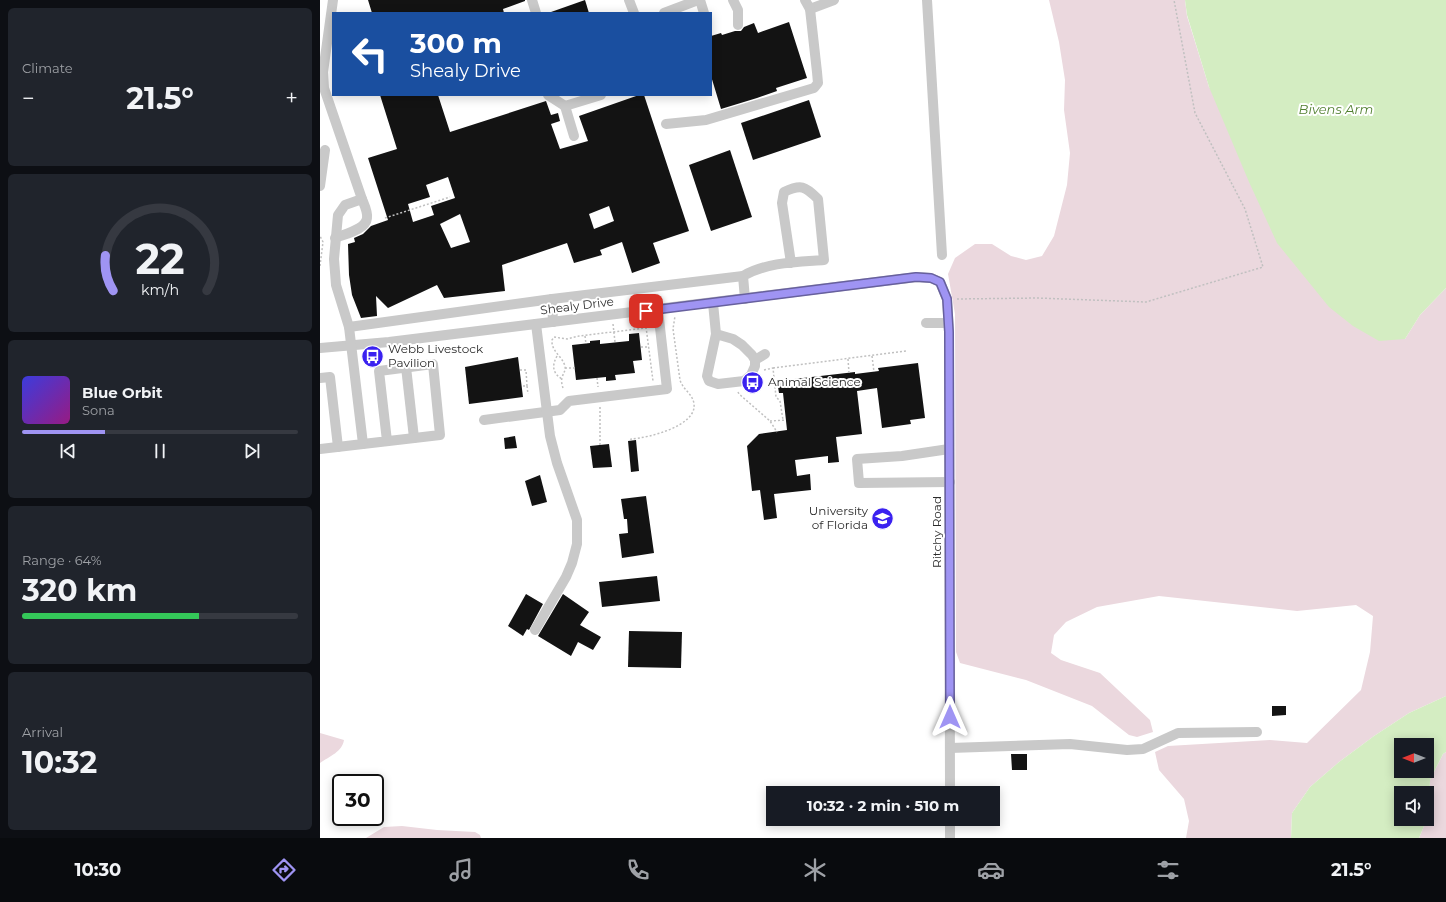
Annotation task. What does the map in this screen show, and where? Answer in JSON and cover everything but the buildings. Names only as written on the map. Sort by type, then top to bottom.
[{"type":"street","points":[[333,0],[323,72],[324,88],[367,215],[366,222],[361,228],[335,238]]},
{"type":"street","points":[[532,0],[536,12]]},
{"type":"street","points":[[629,0],[634,12]]},
{"type":"street","points":[[667,12],[699,0],[704,12]]},
{"type":"street","points":[[733,0],[738,10],[738,25]]},
{"type":"street","points":[[666,124],[706,120],[814,88],[818,83],[807,5],[834,0]]},
{"type":"street","points":[[927,0],[942,255]]},
{"type":"street","points":[[549,96],[564,106],[574,136]]},
{"type":"street","points":[[564,106],[598,96]]},
{"type":"street","points":[[320,186],[323,151],[343,144]]},
{"type":"street","points":[[349,327],[552,299],[744,276],[752,271],[765,267],[824,260],[818,199],[807,188],[795,187],[784,192],[782,203],[791,263]]},
{"type":"street","points":[[362,199],[346,205],[341,209],[337,222],[334,260],[336,285],[349,327],[363,444]]},
{"type":"street","points":[[744,276],[745,299]]},
{"type":"street","name":"Shealy Drive","points":[[320,348],[351,346],[658,310],[916,277],[931,278]]},
{"type":"street","name":"Ritchy Road","points":[[931,278],[940,282],[947,299],[948,323],[950,482],[950,786]]},
{"type":"street","points":[[552,299],[553,322]]},
{"type":"street","points":[[713,303],[716,334],[707,376],[709,381],[718,384],[747,379],[753,372],[755,360],[734,338],[716,334]]},
{"type":"street","points":[[484,420],[560,410],[569,401],[667,389],[658,310]]},
{"type":"street","points":[[926,323],[948,323]]},
{"type":"street","points":[[535,630],[566,577],[572,563],[577,544],[577,520],[557,463],[550,436],[536,324]]},
{"type":"street","points":[[755,360],[765,354]]},
{"type":"street","points":[[320,449],[440,435],[433,364],[379,371],[387,441]]},
{"type":"street","points":[[406,367],[414,438]]},
{"type":"street","points":[[320,378],[330,377],[338,447]]},
{"type":"street","points":[[949,449],[902,456],[857,458],[859,483],[950,482]]},
{"type":"street","points":[[950,748],[1070,744],[1127,750],[1143,749],[1178,733],[1257,732]]},
{"type":"street","points":[[950,826],[950,838]]},
{"type":"path","points":[[947,299],[1038,298],[1146,302],[1263,267],[1245,209],[1195,113],[1174,0]]},
{"type":"path","points":[[384,218],[450,197]]},
{"type":"path","points":[[320,236],[323,240],[320,266]]},
{"type":"path","points":[[645,318],[653,383]]},
{"type":"path","points":[[612,322],[615,342]]},
{"type":"path","points":[[563,388],[562,379],[566,368],[557,356],[551,343],[554,337],[567,338],[646,328]]},
{"type":"path","points":[[585,335],[586,344]]},
{"type":"path","points":[[641,347],[648,347]]},
{"type":"path","points":[[762,371],[772,368],[906,351]]},
{"type":"path","points":[[557,356],[554,360],[553,368],[556,375],[562,379]]},
{"type":"path","points":[[872,356],[874,372]]},
{"type":"path","points":[[848,359],[849,373]]},
{"type":"path","points":[[566,368],[575,368]]},
{"type":"path","points":[[772,368],[776,397],[780,401],[783,420]]},
{"type":"path","points":[[520,370],[526,370],[528,394]]},
{"type":"path","points":[[597,378],[598,384]]},
{"type":"path","points":[[522,386],[527,386]]},
{"type":"path","points":[[738,387],[739,394],[770,421],[777,432]]},
{"type":"path","points":[[600,411],[600,445]]},
{"type":"path","points":[[770,421],[786,420]]},
{"type":"shaded area","points":[[1049,0],[1185,0],[1187,16],[1209,87],[1405,339],[1420,315],[1446,288],[1446,696],[1409,713],[1374,736],[1339,762],[1310,787],[1292,813],[1291,838],[1186,838],[1189,821],[1184,799],[1159,770],[1155,752],[1168,746],[1270,740],[1307,743],[1361,690],[1370,652],[1373,616],[1356,605],[1297,611],[1159,596],[1097,607],[1066,622],[1054,635],[1051,653],[1061,660],[1100,673],[1150,720],[1153,732],[1137,737],[1129,735],[1092,706],[1026,680],[960,663],[956,652],[955,314],[948,274],[955,258],[975,244],[992,244],[1011,256],[1026,260],[1042,256],[1054,236],[1067,185],[1070,153],[1064,110],[1065,80],[1059,42]]},
{"type":"shaded area","points":[[320,733],[344,740],[338,751],[320,763]]},
{"type":"shaded area","points":[[1446,752],[1446,838],[1419,838],[1424,826],[1434,826],[1434,786],[1430,786],[1430,780],[1431,778],[1434,778],[1434,772],[1443,754]]},
{"type":"shaded area","points":[[402,826],[475,832],[480,835],[481,838],[366,838],[384,827]]},
{"type":"water","name":"Bivens Arm","points":[[1185,0],[1446,0],[1446,288],[1420,315],[1405,339],[1379,341],[1353,326],[1329,307],[1277,243],[1249,182],[1209,87],[1187,15]]},
{"type":"water","points":[[1446,696],[1446,752],[1443,754],[1434,772],[1434,738],[1394,738],[1394,778],[1431,778],[1430,786],[1394,786],[1394,826],[1424,826],[1419,838],[1291,838],[1292,813],[1310,787],[1339,762],[1374,736],[1409,713]]},
{"type":"place","name":"Webb Livestock Pavilion","points":[[372,356]]},
{"type":"place","name":"Animal Science","points":[[752,382]]},
{"type":"place","name":"University of Florida","points":[[883,518]]},
{"type":"route","points":[[646,311],[916,277],[931,278],[940,282],[947,299],[949,332],[950,717]]}]
